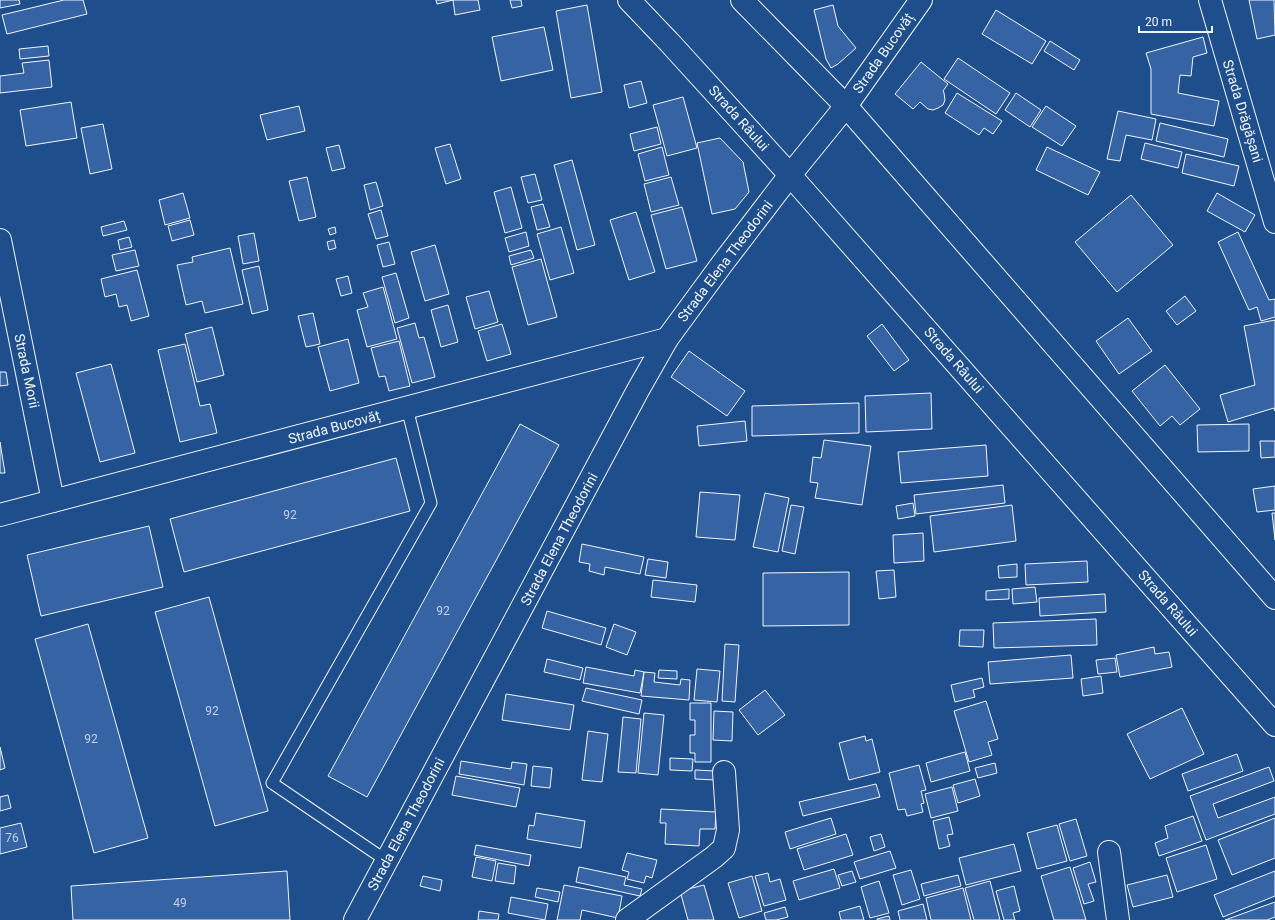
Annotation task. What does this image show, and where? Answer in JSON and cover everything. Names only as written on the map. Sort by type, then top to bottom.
[{"type":"main road","name":"Strada Râului","points":[[629,0],[790,175],[1275,725]]},
{"type":"main road","points":[[742,0],[846,106],[1275,598]]},
{"type":"main road","name":"Strada Bucovăț","points":[[790,175],[846,106],[921,0]]},
{"type":"main road","name":"Strada Drăgășani","points":[[1210,0],[1271,189],[1275,222]]},
{"type":"main road","name":"Strada Elena Theodorini","points":[[355,920],[638,390],[667,339],[790,175]]},
{"type":"main road","name":"Strada Morii","points":[[0,240],[53,501]]},
{"type":"main road","name":"Strada Bucovăț","points":[[0,515],[667,339]]},
{"type":"main road","points":[[627,920],[714,857],[724,848],[728,830],[724,772]]},
{"type":"main road","points":[[1109,852],[1118,920]]},
{"type":"lane","points":[[387,861],[272,783],[431,503],[407,408]]},
{"type":"building","points":[[0,0],[19,0],[20,4],[0,8]]},
{"type":"building","points":[[64,0],[83,0],[87,14],[7,34],[2,15]]},
{"type":"building","points":[[436,0],[453,0],[437,4]]},
{"type":"building","points":[[453,0],[478,0],[480,10],[455,15]]},
{"type":"building","points":[[510,0],[521,0],[522,6],[512,8]]},
{"type":"building","points":[[1249,0],[1274,0],[1275,35],[1257,39]]},
{"type":"building","points":[[587,5],[602,92],[571,98],[556,11]]},
{"type":"building","points":[[833,5],[838,26],[856,48],[838,64],[831,68],[826,59],[814,10]]},
{"type":"building","points":[[996,10],[1046,41],[1032,64],[982,34]]},
{"type":"building","points":[[544,27],[553,70],[501,81],[492,37]]},
{"type":"building","points":[[1203,37],[1207,53],[1193,57],[1191,76],[1180,75],[1178,93],[1219,101],[1214,126],[1151,114],[1151,69],[1146,53]]},
{"type":"building","points":[[1050,41],[1080,60],[1074,70],[1044,51]]},
{"type":"building","points":[[48,46],[49,56],[20,59],[19,49]]},
{"type":"building","points":[[958,58],[1010,93],[996,114],[944,79]]},
{"type":"building","points":[[49,60],[52,87],[0,93],[0,76],[24,73],[22,63]]},
{"type":"building","points":[[921,62],[948,84],[943,91],[945,100],[943,105],[933,110],[928,109],[920,102],[913,109],[895,94]]},
{"type":"building","points":[[641,81],[647,103],[629,108],[624,85]]},
{"type":"building","points":[[957,93],[1002,121],[993,134],[984,128],[979,135],[945,113]]},
{"type":"building","points":[[1016,93],[1041,110],[1030,127],[1005,110]]},
{"type":"building","points":[[683,97],[697,148],[667,156],[653,105]]},
{"type":"building","points":[[71,102],[77,138],[26,146],[20,110]]},
{"type":"building","points":[[299,106],[305,131],[267,140],[260,115]]},
{"type":"building","points":[[1046,106],[1076,126],[1062,146],[1032,127]]},
{"type":"building","points":[[1118,111],[1156,119],[1152,140],[1126,135],[1120,161],[1107,159]]},
{"type":"building","points":[[1160,123],[1228,139],[1224,157],[1156,141]]},
{"type":"building","points":[[103,124],[112,169],[90,174],[81,128]]},
{"type":"building","points":[[657,127],[661,144],[634,151],[630,134]]},
{"type":"building","points":[[720,138],[743,162],[749,192],[735,209],[712,214],[697,143]]},
{"type":"building","points":[[1145,143],[1182,152],[1178,168],[1141,159]]},
{"type":"building","points":[[450,144],[461,179],[446,184],[435,148]]},
{"type":"building","points":[[339,145],[345,168],[332,171],[326,148]]},
{"type":"building","points":[[662,147],[669,175],[645,181],[638,154]]},
{"type":"building","points":[[1047,147],[1100,172],[1088,195],[1036,170]]},
{"type":"building","points":[[1186,154],[1239,166],[1234,186],[1182,173]]},
{"type":"building","points":[[572,160],[595,245],[577,250],[554,165]]},
{"type":"building","points":[[535,174],[542,200],[528,203],[521,177]]},
{"type":"building","points":[[307,177],[316,217],[299,221],[289,181]]},
{"type":"building","points":[[671,177],[679,205],[651,212],[644,184]]},
{"type":"building","points":[[376,182],[383,206],[370,210],[364,185]]},
{"type":"building","points":[[511,187],[522,228],[505,233],[494,192]]},
{"type":"building","points":[[183,193],[190,218],[165,225],[159,200]]},
{"type":"building","points":[[1217,193],[1255,215],[1245,232],[1207,211]]},
{"type":"building","points":[[1131,195],[1173,245],[1117,292],[1075,242]]},
{"type":"building","points":[[543,204],[550,227],[537,230],[531,207]]},
{"type":"building","points":[[682,207],[697,261],[666,269],[651,215]]},
{"type":"building","points":[[381,210],[388,236],[376,239],[368,214]]},
{"type":"building","points":[[636,212],[655,272],[629,280],[610,220]]},
{"type":"building","points":[[190,220],[194,235],[172,241],[168,226]]},
{"type":"building","points":[[124,221],[127,230],[103,236],[101,227]]},
{"type":"building","points":[[335,227],[336,233],[330,235],[328,229]]},
{"type":"building","points":[[561,227],[574,273],[550,280],[537,234]]},
{"type":"building","points":[[526,232],[529,246],[509,252],[505,238]]},
{"type":"building","points":[[1238,232],[1269,300],[1275,299],[1275,317],[1261,321],[1257,307],[1249,310],[1218,242]]},
{"type":"building","points":[[254,233],[259,261],[243,264],[238,236]]},
{"type":"building","points":[[129,237],[132,247],[120,250],[118,240]]},
{"type":"building","points":[[334,240],[336,248],[329,250],[327,242]]},
{"type":"building","points":[[389,242],[395,264],[383,267],[377,245]]},
{"type":"building","points":[[435,245],[449,294],[425,301],[411,252]]},
{"type":"building","points":[[230,248],[243,304],[205,313],[202,301],[186,305],[177,265],[193,262],[192,257]]},
{"type":"building","points":[[135,250],[139,266],[116,271],[112,255]]},
{"type":"building","points":[[531,250],[534,258],[511,265],[509,256]]},
{"type":"building","points":[[541,259],[557,317],[528,325],[512,267]]},
{"type":"building","points":[[259,266],[268,310],[252,314],[242,270]]},
{"type":"building","points":[[137,270],[149,316],[131,321],[127,305],[119,307],[116,294],[105,297],[101,279]]},
{"type":"building","points":[[396,273],[409,318],[395,323],[382,277]]},
{"type":"building","points":[[348,276],[352,293],[341,296],[336,279]]},
{"type":"building","points":[[383,287],[397,339],[367,347],[357,310],[368,307],[363,293]]},
{"type":"building","points":[[489,291],[498,322],[475,329],[466,297]]},
{"type":"building","points":[[1185,296],[1196,311],[1177,325],[1166,311]]},
{"type":"building","points":[[448,305],[458,342],[441,347],[431,310]]},
{"type":"building","points":[[313,313],[320,344],[306,347],[298,316]]},
{"type":"building","points":[[1128,318],[1152,351],[1119,374],[1096,341]]},
{"type":"building","points":[[1275,320],[1275,411],[1274,408],[1228,422],[1220,395],[1255,385],[1244,326]]},
{"type":"building","points":[[415,323],[419,338],[424,337],[435,377],[412,383],[397,328]]},
{"type":"building","points":[[502,324],[511,354],[487,361],[478,331]]},
{"type":"building","points":[[882,324],[909,360],[894,371],[867,336]]},
{"type":"building","points":[[212,327],[224,375],[197,382],[185,334]]},
{"type":"building","points":[[348,339],[359,383],[330,391],[318,347]]},
{"type":"building","points":[[399,341],[410,386],[389,391],[385,376],[379,377],[371,348]]},
{"type":"building","points":[[185,344],[200,406],[210,404],[217,433],[180,442],[158,350]]},
{"type":"building","points":[[689,351],[745,391],[727,416],[671,377]]},
{"type":"building","points":[[111,364],[135,453],[100,462],[76,373]]},
{"type":"building","points":[[1165,365],[1200,409],[1180,425],[1172,416],[1160,426],[1132,391]]},
{"type":"building","points":[[0,372],[6,372],[8,385],[0,386]]},
{"type":"building","points":[[931,393],[932,429],[866,432],[865,396]]},
{"type":"building","points":[[859,403],[859,433],[752,436],[752,406]]},
{"type":"building","points":[[745,421],[747,441],[699,446],[697,426]]},
{"type":"building","points":[[520,424],[559,445],[367,797],[328,776]]},
{"type":"building","points":[[1249,424],[1249,451],[1198,452],[1197,425]]},
{"type":"building","points":[[824,440],[871,446],[862,505],[815,498],[818,483],[810,482],[813,457],[821,458]]},
{"type":"building","points":[[1260,441],[1275,441],[1275,457],[1261,458]]},
{"type":"building","points":[[0,442],[5,473],[0,473]]},
{"type":"building","points":[[986,445],[988,476],[901,483],[898,452]]},
{"type":"building","points":[[396,458],[410,511],[184,572],[170,519]]},
{"type":"building","points":[[1003,485],[1005,503],[916,514],[914,495]]},
{"type":"building","points":[[1275,486],[1275,510],[1257,512],[1253,489]]},
{"type":"building","points":[[700,492],[740,495],[735,540],[696,537]]},
{"type":"building","points":[[765,493],[789,498],[778,552],[753,547]]},
{"type":"building","points":[[913,503],[915,516],[898,519],[896,506]]},
{"type":"building","points":[[791,505],[804,507],[795,554],[782,551]]},
{"type":"building","points":[[1012,505],[1016,541],[934,552],[930,516]]},
{"type":"building","points":[[1272,513],[1275,513],[1275,540]]},
{"type":"building","points":[[149,526],[163,587],[41,616],[27,555]]},
{"type":"building","points":[[923,533],[924,561],[894,563],[893,535]]},
{"type":"building","points":[[582,544],[644,557],[640,574],[605,567],[604,575],[589,571],[590,564],[579,562]]},
{"type":"building","points":[[648,559],[668,562],[666,578],[645,575]]},
{"type":"building","points":[[1087,561],[1088,582],[1026,585],[1025,564]]},
{"type":"building","points":[[1017,564],[1017,577],[999,578],[998,566]]},
{"type":"building","points":[[894,570],[896,597],[879,599],[876,571]]},
{"type":"building","points":[[849,572],[849,625],[763,626],[763,573]]},
{"type":"building","points":[[653,580],[697,585],[695,602],[651,597]]},
{"type":"building","points":[[1035,587],[1037,602],[1013,604],[1012,589]]},
{"type":"building","points":[[1009,589],[1009,599],[986,600],[986,591]]},
{"type":"building","points":[[1105,594],[1106,612],[1040,616],[1039,598]]},
{"type":"building","points":[[209,597],[268,811],[215,826],[155,612]]},
{"type":"building","points":[[547,611],[606,628],[601,645],[542,628]]},
{"type":"building","points":[[1096,619],[1097,645],[994,648],[993,623]]},
{"type":"building","points":[[88,624],[148,838],[94,853],[35,639]]},
{"type":"building","points":[[614,624],[636,632],[627,655],[606,647]]},
{"type":"building","points":[[960,630],[984,630],[983,647],[959,646]]},
{"type":"building","points":[[725,644],[739,645],[735,702],[722,701]]},
{"type":"building","points":[[1154,647],[1155,654],[1169,652],[1172,667],[1120,677],[1116,655]]},
{"type":"building","points":[[1071,655],[1073,678],[990,684],[988,662]]},
{"type":"building","points":[[1115,658],[1117,672],[1098,674],[1096,660]]},
{"type":"building","points":[[547,659],[583,668],[580,680],[544,672]]},
{"type":"building","points":[[586,667],[634,676],[635,670],[644,672],[640,693],[583,683]]},
{"type":"building","points":[[697,669],[720,671],[717,702],[694,700]]},
{"type":"building","points":[[659,670],[677,671],[677,679],[658,678]]},
{"type":"building","points":[[644,672],[655,673],[654,682],[680,685],[681,679],[690,680],[689,700],[641,696]]},
{"type":"building","points":[[1101,676],[1103,693],[1083,696],[1081,679]]},
{"type":"building","points":[[982,678],[984,687],[973,690],[975,697],[955,702],[951,685]]},
{"type":"building","points":[[586,688],[642,700],[639,714],[582,701]]},
{"type":"building","points":[[765,690],[785,715],[758,735],[739,710]]},
{"type":"building","points":[[506,694],[574,705],[570,730],[502,720]]},
{"type":"building","points":[[986,701],[998,739],[988,742],[992,755],[969,762],[954,711]]},
{"type":"building","points":[[690,703],[711,703],[711,762],[695,762],[695,753],[690,753],[690,735],[695,735],[695,720],[690,720]]},
{"type":"building","points":[[1182,708],[1204,754],[1150,779],[1127,734]]},
{"type":"building","points":[[714,711],[733,712],[732,741],[713,740]]},
{"type":"building","points":[[644,713],[664,715],[658,775],[638,773]]},
{"type":"building","points":[[623,717],[641,719],[636,773],[618,772]]},
{"type":"building","points":[[588,731],[608,734],[602,782],[582,780]]},
{"type":"building","points":[[865,736],[866,741],[872,739],[880,772],[849,780],[839,743]]},
{"type":"building","points":[[0,747],[5,768],[0,770]]},
{"type":"building","points":[[965,752],[970,771],[931,782],[926,763]]},
{"type":"building","points":[[1237,754],[1243,771],[1188,791],[1182,774]]},
{"type":"building","points":[[670,758],[693,759],[692,771],[670,770]]},
{"type":"building","points":[[461,761],[511,769],[512,762],[527,764],[524,785],[459,774]]},
{"type":"building","points":[[995,763],[997,773],[978,778],[975,768]]},
{"type":"building","points":[[919,765],[926,790],[921,791],[924,803],[921,804],[923,812],[907,816],[905,809],[898,810],[889,773]]},
{"type":"building","points":[[533,766],[552,768],[550,788],[531,786]]},
{"type":"building","points":[[1269,767],[1274,781],[1213,804],[1218,818],[1275,797],[1275,814],[1206,840],[1190,796]]},
{"type":"building","points":[[695,770],[715,771],[715,780],[695,779]]},
{"type":"building","points":[[456,776],[520,788],[516,807],[452,795]]},
{"type":"building","points":[[975,779],[980,796],[958,803],[953,785]]},
{"type":"building","points":[[876,784],[880,797],[803,816],[799,802]]},
{"type":"building","points":[[952,787],[958,811],[931,818],[925,794]]},
{"type":"building","points":[[8,795],[11,808],[0,811],[0,797]]},
{"type":"building","points":[[661,809],[716,812],[715,829],[700,829],[699,846],[665,844],[666,823],[660,823]]},
{"type":"building","points":[[536,813],[585,821],[581,848],[527,839],[529,825],[534,826]]},
{"type":"building","points":[[1193,816],[1202,841],[1159,856],[1155,843],[1168,838],[1165,826]]},
{"type":"building","points":[[949,817],[953,834],[947,835],[950,846],[939,849],[933,821]]},
{"type":"building","points":[[831,818],[836,834],[790,849],[785,832]]},
{"type":"building","points":[[1275,818],[1275,858],[1232,875],[1218,840]]},
{"type":"building","points":[[1076,819],[1087,856],[1070,861],[1059,824]]},
{"type":"building","points":[[21,823],[27,847],[0,854],[0,828]]},
{"type":"building","points":[[1057,825],[1067,861],[1037,869],[1027,833]]},
{"type":"building","points":[[846,834],[853,855],[804,870],[797,849]]},
{"type":"building","points":[[881,834],[885,847],[874,851],[870,837]]},
{"type":"building","points":[[1014,844],[1021,871],[966,885],[959,858]]},
{"type":"building","points":[[476,845],[531,855],[529,866],[474,855]]},
{"type":"building","points":[[1206,845],[1217,879],[1177,892],[1166,858]]},
{"type":"building","points":[[890,851],[896,868],[860,879],[854,862]]},
{"type":"building","points":[[627,853],[657,860],[652,878],[646,876],[644,883],[627,879],[629,872],[622,870]]},
{"type":"building","points":[[476,857],[496,861],[492,881],[472,877]]},
{"type":"building","points":[[1090,862],[1096,882],[1088,884],[1094,901],[1084,904],[1073,868]]},
{"type":"building","points":[[498,863],[516,866],[514,884],[495,881]]},
{"type":"building","points":[[579,867],[626,877],[624,885],[642,889],[640,896],[576,882]]},
{"type":"building","points":[[1070,867],[1086,920],[1054,920],[1041,876]]},
{"type":"building","points":[[834,869],[840,888],[799,900],[793,881]]},
{"type":"building","points":[[911,870],[920,899],[902,905],[893,875]]},
{"type":"building","points":[[287,871],[290,920],[73,920],[71,886]]},
{"type":"building","points":[[852,871],[856,882],[842,886],[838,875]]},
{"type":"building","points":[[1275,871],[1275,896],[1223,917],[1214,895]]},
{"type":"building","points":[[768,873],[770,882],[780,879],[786,900],[764,906],[755,876]]},
{"type":"building","points":[[958,875],[961,886],[924,896],[921,884]]},
{"type":"building","points":[[1167,875],[1173,897],[1133,907],[1127,885]]},
{"type":"building","points":[[423,876],[442,880],[440,891],[420,886]]},
{"type":"building","points":[[752,876],[762,911],[739,918],[728,883]]},
{"type":"building","points":[[879,881],[889,913],[870,918],[861,887]]},
{"type":"building","points":[[990,881],[1000,920],[974,920],[965,888]]},
{"type":"building","points":[[564,885],[622,896],[618,918],[582,910],[580,920],[557,920]]},
{"type":"building","points":[[704,885],[714,920],[688,920],[680,891]]},
{"type":"building","points":[[1014,886],[1020,911],[1013,913],[1015,920],[1004,920],[996,891]]},
{"type":"building","points":[[537,888],[560,892],[558,902],[535,897]]},
{"type":"building","points":[[963,888],[971,920],[931,920],[926,898]]},
{"type":"building","points":[[511,897],[548,904],[545,920],[508,913]]},
{"type":"building","points":[[1275,902],[1275,917],[1267,920],[1225,920]]},
{"type":"building","points":[[923,904],[927,920],[900,920],[898,911]]},
{"type":"building","points":[[860,906],[864,920],[841,920],[839,912]]},
{"type":"building","points":[[785,907],[788,917],[776,920],[766,920],[764,913]]},
{"type":"building","points":[[479,911],[499,914],[498,920],[478,920]]},
{"type":"building","points":[[889,916],[890,920],[877,920],[877,919]]}]
